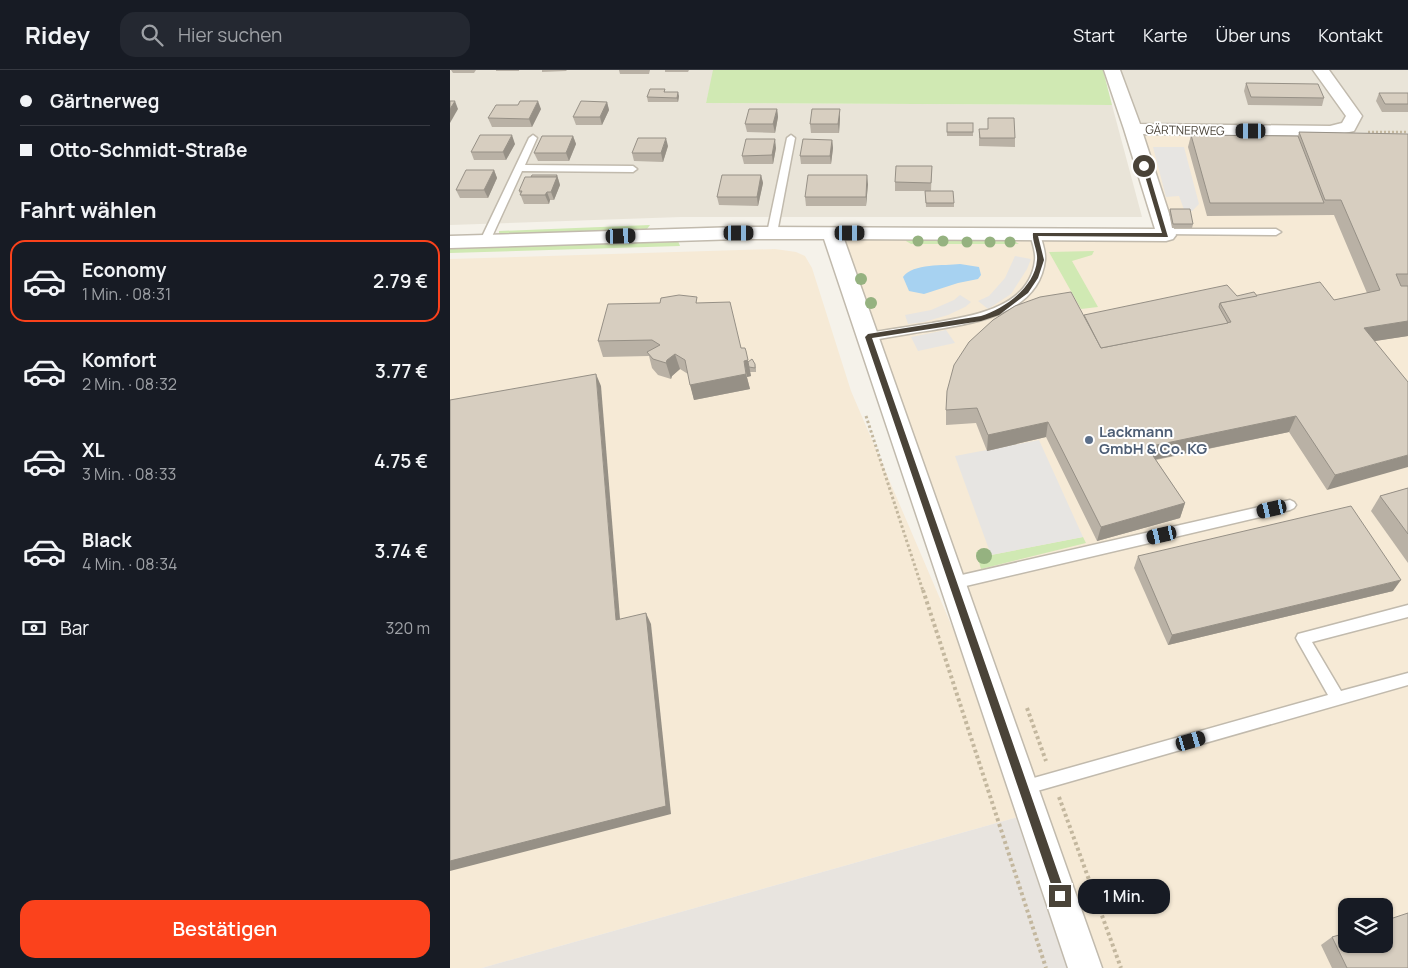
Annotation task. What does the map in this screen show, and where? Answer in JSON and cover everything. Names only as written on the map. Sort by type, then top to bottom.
[{"type":"street","name":"GÄRTNERWEG","points":[[1112,70],[1133,130],[1165,234]]},
{"type":"street","name":"GÄRTNERWEG","points":[[1133,130],[1330,132],[1348,127],[1354,116],[1321,70]]},
{"type":"street","points":[[1330,132],[1365,134]]},
{"type":"street","points":[[450,242],[832,232],[1165,234]]},
{"type":"street","points":[[832,232],[1085,968]]},
{"type":"lane","points":[[485,241],[534,138]]},
{"type":"lane","points":[[772,233],[791,138]]},
{"type":"lane","points":[[520,168],[633,169]]},
{"type":"lane","points":[[1165,234],[1276,232]]},
{"type":"lane","points":[[868,337],[996,314],[1025,291],[1034,278],[1041,260],[1035,234]]},
{"type":"lane","points":[[953,583],[1290,505]]},
{"type":"lane","points":[[1338,699],[1303,638],[1408,611]]},
{"type":"lane","points":[[1023,788],[1408,679]]},
{"type":"path","points":[[864,408],[1046,968]]},
{"type":"shaded area","points":[[450,70],[714,70],[706,103],[1112,105],[1142,217],[681,217],[450,225]]},
{"type":"shaded area","points":[[1120,70],[1408,70],[1408,133],[1138,130]]},
{"type":"shaded area","points":[[1138,130],[1408,134],[1408,968],[1100,968],[1032,813],[482,968],[450,968],[450,259],[775,249],[796,252],[805,256],[812,268],[851,391],[1028,804],[833,234],[1165,235]]},
{"type":"shaded area","points":[[1153,147],[1184,147],[1199,204],[1192,211],[1185,212],[1179,196],[1166,197]]},
{"type":"shaded area","points":[[1015,256],[1031,259],[1027,269],[1011,294],[988,309],[978,301],[989,296],[1005,278]]},
{"type":"shaded area","points":[[960,295],[971,302],[948,315],[924,322],[908,324],[905,315],[931,310],[954,300]]},
{"type":"shaded area","points":[[946,330],[955,343],[918,351],[911,337]]},
{"type":"shaded area","points":[[1039,440],[1083,537],[991,555],[955,456]]},
{"type":"shaded area","points":[[1032,813],[1086,968],[482,968]]},
{"type":"green space","points":[[713,70],[1103,70],[1112,105],[706,103]]},
{"type":"green space","points":[[650,225],[647,229],[499,234],[499,231]]},
{"type":"green space","points":[[906,239],[1013,240],[1019,244],[911,244]]},
{"type":"green space","points":[[678,241],[680,246],[450,253],[450,248]]},
{"type":"green space","points":[[1094,251],[1092,255],[1072,261],[1098,307],[1081,309],[1049,252]]},
{"type":"green space","points":[[1083,537],[1086,543],[981,569],[976,552],[990,550],[991,555]]},
{"type":"water","points":[[960,264],[979,267],[981,275],[978,279],[924,294],[909,291],[903,277],[914,269],[921,267]]},
{"type":"building","points":[[1246,83],[1318,84],[1324,98],[1251,97]]},
{"type":"building","points":[[650,89],[665,89],[664,92],[678,92],[677,98],[647,97]]},
{"type":"building","points":[[1379,93],[1408,93],[1408,104],[1385,104]]},
{"type":"building","points":[[450,101],[455,101],[450,109]]},
{"type":"building","points":[[520,101],[538,101],[529,119],[488,118],[496,105],[518,105]]},
{"type":"building","points":[[581,101],[607,102],[600,117],[573,117]]},
{"type":"building","points":[[749,109],[777,109],[773,124],[745,124]]},
{"type":"building","points":[[812,109],[840,109],[838,124],[810,124]]},
{"type":"building","points":[[988,118],[1014,118],[1015,138],[980,138],[979,129],[988,129]]},
{"type":"building","points":[[947,123],[973,123],[973,132],[947,132]]},
{"type":"building","points":[[1299,132],[1408,134],[1408,274],[1396,274],[1401,286],[1408,286],[1408,321],[1364,328],[1408,382],[1408,455],[1335,475],[1296,416],[1147,447],[1185,503],[1101,527],[1048,422],[988,435],[977,408],[946,410],[947,391],[954,365],[969,342],[993,320],[1015,306],[1040,297],[1071,292],[1101,348],[1231,322],[1220,303],[1320,282],[1334,300],[1380,290],[1341,200],[1325,200]]},
{"type":"building","points":[[480,135],[512,135],[503,152],[471,152]]},
{"type":"building","points":[[1191,135],[1298,136],[1324,203],[1210,203]]},
{"type":"building","points":[[542,136],[573,136],[566,153],[534,153]]},
{"type":"building","points":[[638,138],[666,138],[661,153],[632,153]]},
{"type":"building","points":[[746,139],[775,139],[772,155],[742,156]]},
{"type":"building","points":[[803,139],[832,140],[830,156],[800,156]]},
{"type":"building","points":[[896,166],[932,166],[931,183],[895,182]]},
{"type":"building","points":[[466,170],[494,170],[484,190],[456,190]]},
{"type":"building","points":[[532,175],[557,175],[556,177],[531,177]]},
{"type":"building","points":[[722,175],[761,175],[757,197],[717,197]]},
{"type":"building","points":[[808,175],[867,175],[866,197],[805,197]]},
{"type":"building","points":[[525,177],[557,177],[551,192],[547,192],[545,195],[520,195],[522,191],[519,191]]},
{"type":"building","points":[[925,191],[953,191],[954,203],[926,203]]},
{"type":"building","points":[[1170,209],[1190,209],[1193,224],[1173,224]]},
{"type":"building","points":[[1227,285],[1237,296],[1254,292],[1257,296],[1220,303],[1219,307],[1228,323],[1101,348],[1084,315]]},
{"type":"building","points":[[679,295],[697,297],[696,303],[730,302],[741,348],[745,348],[748,360],[744,361],[746,374],[690,385],[685,360],[675,354],[666,363],[653,359],[647,352],[660,345],[652,340],[598,341],[608,304],[660,303],[661,298]]},
{"type":"building","points":[[752,359],[755,368],[749,367],[748,362]]},
{"type":"building","points":[[596,374],[616,620],[646,613],[666,806],[450,861],[450,400]]},
{"type":"building","points":[[1408,488],[1408,534],[1380,496]]},
{"type":"building","points":[[1351,506],[1401,580],[1172,635],[1138,556]]},
{"type":"building","points":[[1408,913],[1408,968],[1347,968],[1340,953],[1393,953],[1393,918]]},
{"type":"building","points":[[1338,935],[1338,949],[1332,937]]},
{"type":"place","name":"Lackmann GmbH & Co. KG","points":[[1089,440]]},
{"type":"route","points":[[1060,896],[868,337],[996,314],[1010,305],[1025,291],[1034,278],[1041,260],[1035,234],[1166,235],[1144,166]]}]
